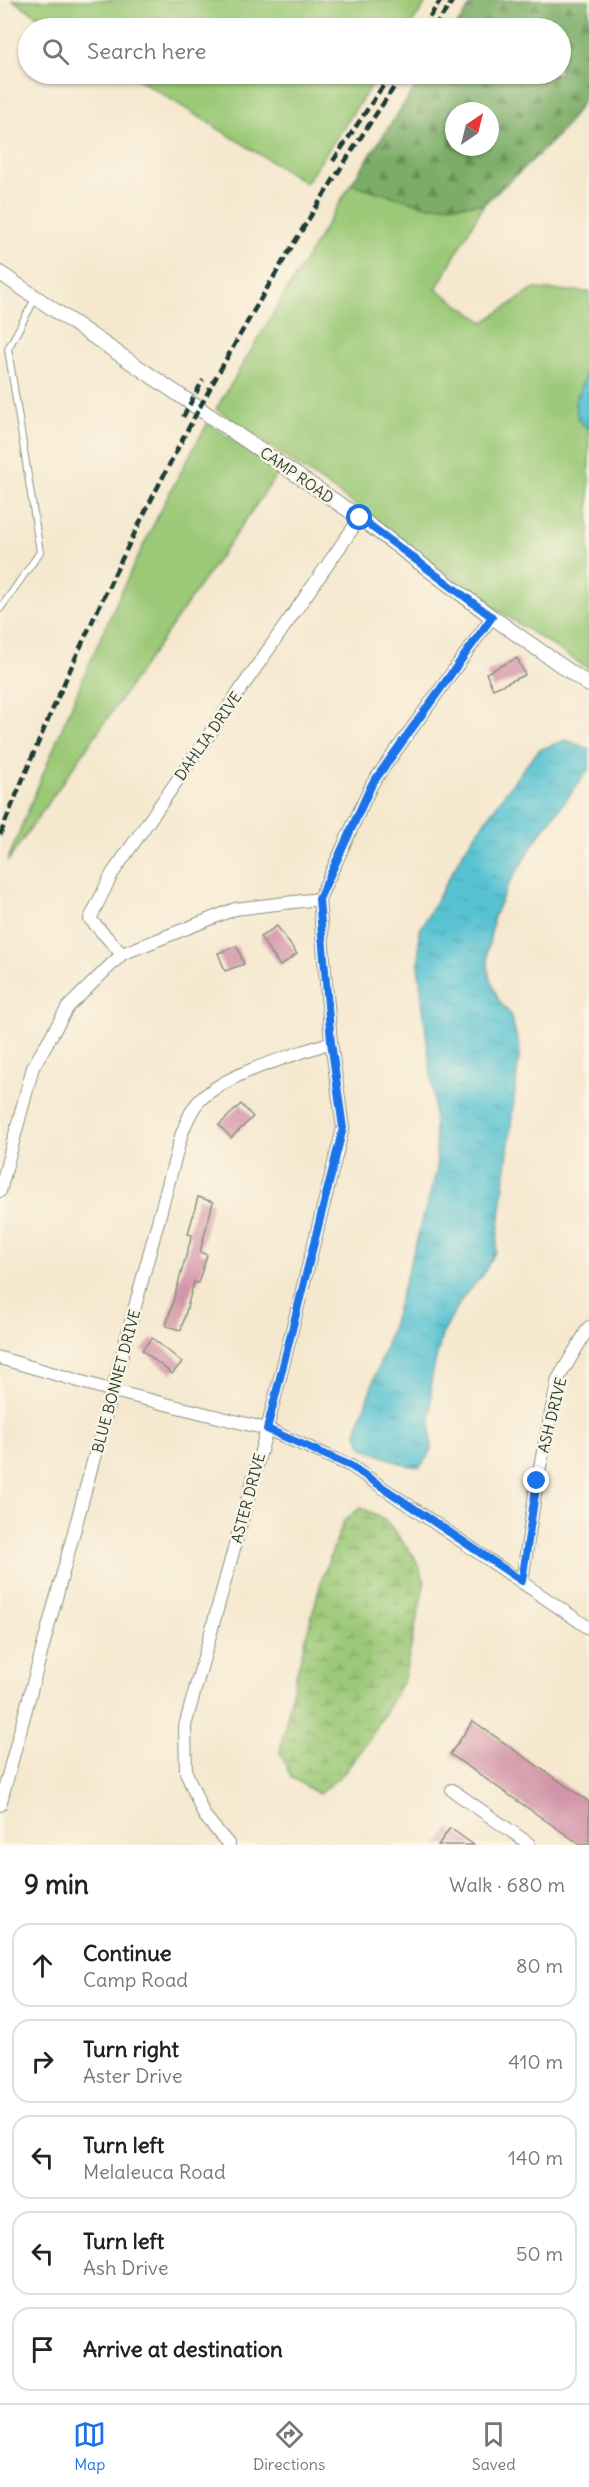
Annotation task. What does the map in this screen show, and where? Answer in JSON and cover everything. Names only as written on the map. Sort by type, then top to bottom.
[{"type":"street","name":"CAMP ROAD","points":[[0,273],[360,518],[492,617],[589,685]]},
{"type":"street","name":"DAHLIA DRIVE","points":[[122,954],[90,919],[112,874],[360,518]]},
{"type":"street","name":"ASTER DRIVE","points":[[229,1845],[204,1815],[186,1772],[185,1726],[267,1429],[343,1128],[331,1042],[319,899],[372,784],[492,617]]},
{"type":"street","points":[[0,1191],[33,1067],[68,1007],[122,954],[235,909],[319,899]]},
{"type":"street","name":"BLUE BONNET DRIVE","points":[[0,1804],[182,1133],[190,1114],[199,1101],[231,1080],[331,1042]]},
{"type":"street","name":"ASH DRIVE","points":[[522,1581],[537,1481],[558,1379],[589,1327]]},
{"type":"street","points":[[0,1358],[113,1391],[267,1429],[351,1466],[589,1628]]},
{"type":"street","points":[[452,1790],[528,1844]]},
{"type":"lane","points":[[0,609],[40,552],[32,488],[8,349],[36,297]]},
{"type":"green space","points":[[12,0],[428,0],[416,18],[42,18]]},
{"type":"green space","points":[[474,0],[589,0],[589,83],[583,100],[573,117],[545,149],[484,204],[427,206],[351,184],[417,84],[571,84],[571,18],[462,18]]},
{"type":"green space","points":[[146,84],[372,84],[306,183]]},
{"type":"green space","points":[[351,184],[427,206],[484,204],[436,289],[484,322],[534,289],[589,292],[589,365],[575,403],[578,419],[589,429],[589,669],[485,602],[364,511],[216,409]]},
{"type":"green space","points":[[208,423],[279,472],[7,862],[125,584]]},
{"type":"green space","points":[[361,1507],[387,1522],[414,1556],[425,1581],[404,1679],[373,1733],[345,1772],[319,1794],[291,1777],[280,1752],[295,1679],[322,1578],[344,1521]]},
{"type":"water","points":[[589,365],[589,429],[578,419],[575,403]]},
{"type":"water","points":[[566,740],[589,749],[589,769],[538,837],[507,887],[494,916],[487,954],[489,976],[499,1001],[510,1014],[520,1049],[496,1251],[482,1276],[463,1297],[442,1335],[431,1379],[431,1451],[420,1467],[405,1465],[363,1448],[356,1432],[389,1336],[437,1170],[433,1091],[419,973],[419,932],[465,849],[520,773],[539,750]]},
{"type":"building","points":[[517,658],[525,675],[493,689],[486,673]]},
{"type":"building","points":[[277,926],[297,954],[280,966],[260,937]]},
{"type":"building","points":[[237,946],[244,964],[225,971],[218,953]]},
{"type":"building","points":[[241,1104],[253,1117],[231,1138],[219,1125]]},
{"type":"building","points":[[198,1197],[213,1202],[200,1252],[207,1255],[198,1283],[194,1282],[181,1330],[166,1326],[192,1235],[188,1234]]},
{"type":"building","points":[[152,1338],[182,1362],[172,1374],[142,1350]]},
{"type":"building","points":[[473,1721],[589,1802],[589,1845],[581,1845],[450,1754]]},
{"type":"building","points":[[450,1828],[474,1845],[438,1845]]},
{"type":"railway","points":[[429,18],[441,0]]},
{"type":"railway","points":[[441,18],[453,0]]},
{"type":"railway","points":[[333,161],[384,84]]},
{"type":"railway","points":[[0,835],[86,635],[180,443],[286,257],[396,84]]},
{"type":"railway","points":[[183,417],[203,380]]},
{"type":"route","points":[[360,518],[492,617],[372,784],[319,899],[331,1042],[343,1128],[267,1429],[351,1466],[522,1581],[537,1481]]}]
